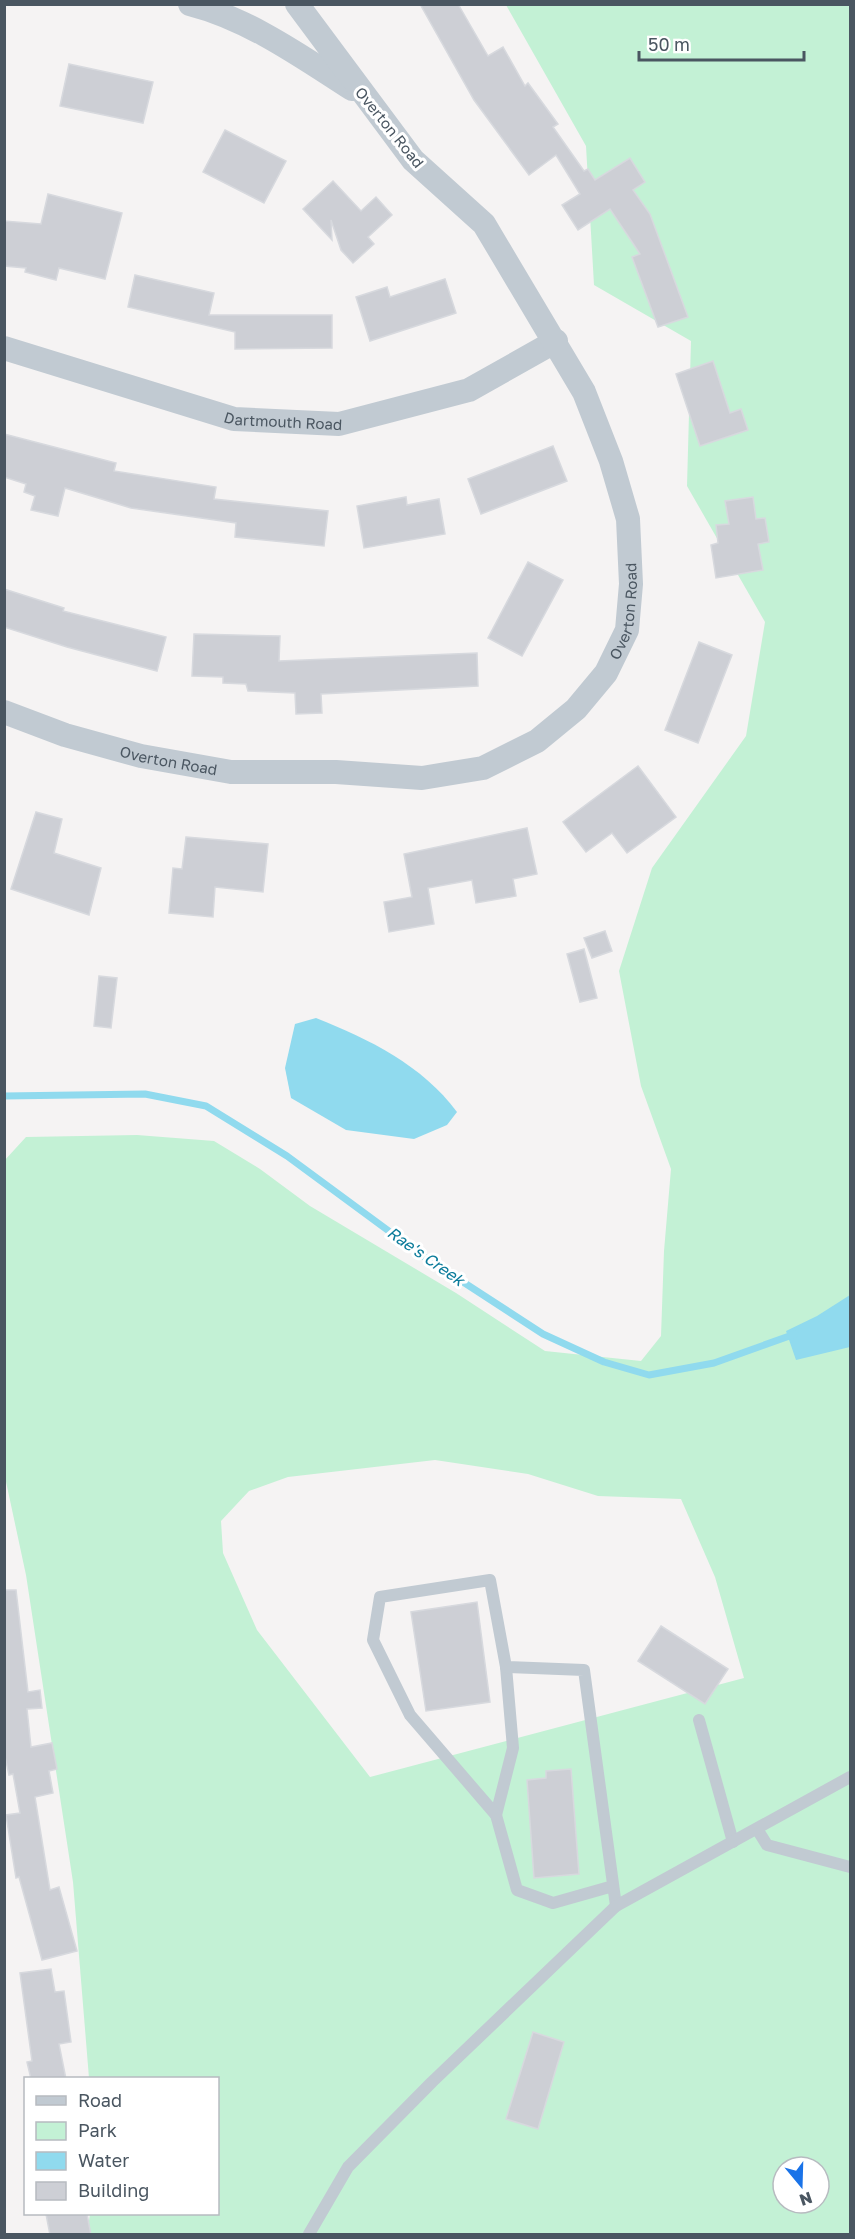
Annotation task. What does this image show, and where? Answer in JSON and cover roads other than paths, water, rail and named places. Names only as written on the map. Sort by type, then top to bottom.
[{"type":"street","points":[[190,4],[204,8],[280,43],[366,99]]},
{"type":"street","name":"Overton Road","points":[[4,712],[64,735],[130,753],[231,772],[336,772],[422,778],[483,768],[537,741],[576,708],[606,673],[627,630],[631,584],[628,519],[611,461],[584,392],[556,341],[484,224],[412,160],[297,4]]},
{"type":"street","name":"Dartmouth Road","points":[[4,348],[234,419],[339,424],[469,390],[556,341]]},
{"type":"lane","points":[[496,1815],[513,1748],[506,1667],[490,1580],[380,1597],[373,1640],[410,1715],[496,1815],[516,1890],[553,1903],[613,1886]]},
{"type":"lane","points":[[506,1667],[584,1670],[616,1906]]},
{"type":"lane","points":[[699,1720],[733,1842]]},
{"type":"lane","points":[[309,2235],[348,2167],[432,2082],[616,1906],[850,1777]]},
{"type":"lane","points":[[757,1828],[767,1845],[781,1851],[850,1867]]},
{"type":"water","points":[[316,1018],[375,1045],[411,1067],[428,1080],[457,1112],[447,1125],[414,1139],[346,1130],[291,1098],[285,1068],[295,1024]]},
{"type":"water","points":[[850,1295],[850,1347],[796,1360],[786,1331],[817,1316]]},
{"type":"waterway","name":"Rae's Creek","points":[[4,1096],[145,1094],[206,1106],[287,1156],[420,1254],[543,1334],[604,1362],[649,1375],[714,1363],[795,1334]]}]
